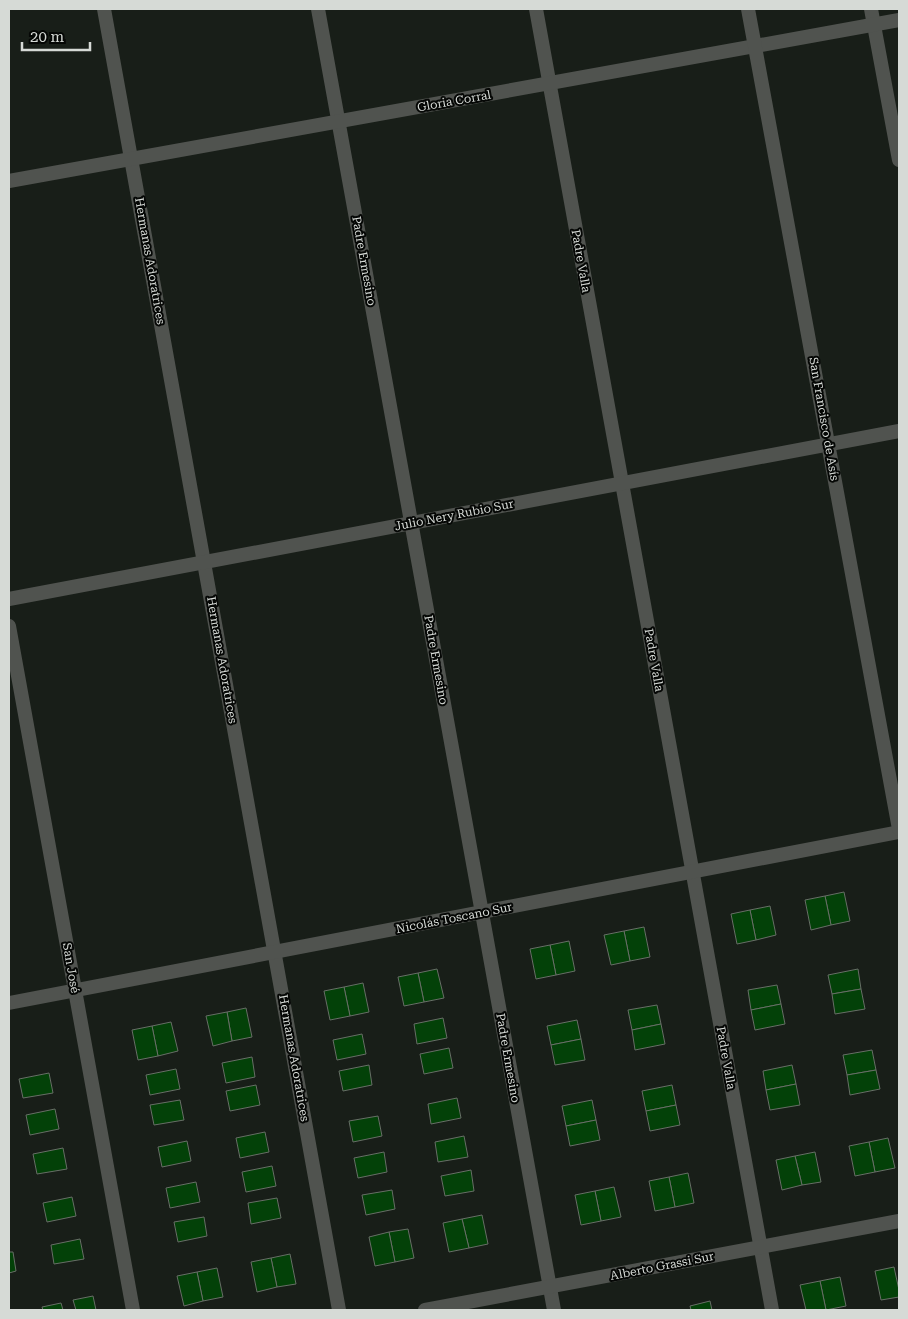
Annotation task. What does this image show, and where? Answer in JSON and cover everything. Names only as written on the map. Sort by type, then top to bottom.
[{"type":"street","name":"Hermanas Adoratrices","points":[[104,9],[339,1310]]},
{"type":"street","name":"Padre Ermesino","points":[[318,9],[554,1310]]},
{"type":"street","name":"Padre Valla","points":[[536,9],[772,1310]]},
{"type":"street","name":"San Francisco de Asís","points":[[748,9],[899,830]]},
{"type":"street","points":[[871,9],[899,160]]},
{"type":"street","name":"Gloria Corral","points":[[9,180],[899,20]]},
{"type":"street","name":"Julio Nery Rubio Sur","points":[[9,598],[899,432]]},
{"type":"street","name":"San José","points":[[9,626],[133,1310]]},
{"type":"street","name":"Nicolás Toscano Sur","points":[[9,1003],[692,872],[899,830]]},
{"type":"street","name":"Alberto Grassi Sur","points":[[424,1310],[899,1222]]},
{"type":"building","points":[[844,892],[850,921],[831,925],[825,896]]},
{"type":"building","points":[[825,896],[831,925],[811,930],[805,900]]},
{"type":"building","points":[[770,906],[776,935],[756,940],[750,910]]},
{"type":"building","points":[[750,910],[756,940],[737,944],[731,914]]},
{"type":"building","points":[[644,927],[650,957],[630,961],[624,931]]},
{"type":"building","points":[[624,931],[630,961],[611,965],[604,935]]},
{"type":"building","points":[[569,941],[575,971],[556,975],[550,945]]},
{"type":"building","points":[[550,945],[556,975],[536,979],[530,949]]},
{"type":"building","points":[[437,969],[444,998],[424,1002],[418,973]]},
{"type":"building","points":[[858,969],[861,989],[832,994],[828,975]]},
{"type":"building","points":[[418,973],[424,1002],[404,1006],[398,977]]},
{"type":"building","points":[[363,983],[369,1012],[350,1016],[344,987]]},
{"type":"building","points":[[777,985],[781,1004],[751,1010],[748,990]]},
{"type":"building","points":[[344,987],[350,1016],[330,1020],[324,991]]},
{"type":"building","points":[[861,989],[865,1009],[835,1014],[832,994]]},
{"type":"building","points":[[781,1004],[785,1024],[755,1030],[751,1010]]},
{"type":"building","points":[[657,1005],[661,1024],[632,1030],[628,1010]]},
{"type":"building","points":[[246,1008],[252,1037],[232,1041],[227,1012]]},
{"type":"building","points":[[227,1012],[232,1041],[213,1046],[206,1016]]},
{"type":"building","points":[[443,1018],[447,1038],[417,1044],[414,1024]]},
{"type":"building","points":[[577,1020],[581,1039],[551,1045],[547,1026]]},
{"type":"building","points":[[171,1022],[178,1051],[158,1056],[152,1026]]},
{"type":"building","points":[[661,1024],[665,1044],[635,1050],[632,1030]]},
{"type":"building","points":[[152,1026],[158,1056],[138,1060],[132,1030]]},
{"type":"building","points":[[362,1034],[366,1054],[337,1060],[333,1040]]},
{"type":"building","points":[[581,1039],[585,1060],[555,1065],[551,1045]]},
{"type":"building","points":[[449,1048],[453,1068],[424,1074],[420,1054]]},
{"type":"building","points":[[872,1050],[876,1070],[847,1075],[843,1055]]},
{"type":"building","points":[[252,1057],[255,1077],[226,1083],[222,1063]]},
{"type":"building","points":[[369,1065],[372,1085],[343,1091],[339,1071]]},
{"type":"building","points":[[792,1065],[796,1084],[766,1090],[763,1071]]},
{"type":"building","points":[[176,1069],[180,1089],[150,1095],[146,1075]]},
{"type":"building","points":[[876,1070],[880,1089],[850,1095],[847,1075]]},
{"type":"building","points":[[49,1073],[53,1093],[23,1098],[19,1079]]},
{"type":"building","points":[[796,1084],[800,1105],[770,1110],[766,1090]]},
{"type":"building","points":[[256,1085],[260,1105],[230,1111],[226,1091]]},
{"type":"building","points":[[672,1085],[676,1105],[646,1111],[642,1091]]},
{"type":"building","points":[[457,1098],[461,1118],[431,1124],[428,1104]]},
{"type":"building","points":[[180,1100],[184,1120],[154,1125],[150,1105]]},
{"type":"building","points":[[592,1100],[596,1120],[566,1126],[562,1106]]},
{"type":"building","points":[[676,1105],[680,1125],[650,1131],[646,1111]]},
{"type":"building","points":[[55,1109],[59,1129],[30,1135],[26,1115]]},
{"type":"building","points":[[378,1116],[382,1136],[353,1142],[349,1121]]},
{"type":"building","points":[[596,1120],[600,1140],[570,1146],[566,1126]]},
{"type":"building","points":[[265,1132],[269,1152],[240,1158],[236,1138]]},
{"type":"building","points":[[464,1136],[468,1157],[438,1162],[435,1142]]},
{"type":"building","points":[[888,1138],[895,1168],[875,1172],[869,1142]]},
{"type":"building","points":[[187,1141],[191,1161],[162,1167],[158,1147]]},
{"type":"building","points":[[869,1142],[875,1172],[855,1176],[849,1146]]},
{"type":"building","points":[[63,1148],[67,1169],[37,1174],[33,1154]]},
{"type":"building","points":[[384,1152],[387,1172],[358,1178],[354,1158]]},
{"type":"building","points":[[815,1152],[821,1182],[802,1185],[795,1156]]},
{"type":"building","points":[[795,1156],[802,1185],[782,1190],[776,1160]]},
{"type":"building","points":[[272,1166],[276,1186],[246,1192],[242,1172]]},
{"type":"building","points":[[471,1170],[474,1191],[445,1196],[441,1176]]},
{"type":"building","points":[[688,1173],[694,1203],[675,1207],[669,1177]]},
{"type":"building","points":[[669,1177],[675,1207],[655,1211],[649,1181]]},
{"type":"building","points":[[196,1182],[200,1202],[170,1208],[166,1188]]},
{"type":"building","points":[[614,1187],[621,1217],[601,1221],[595,1191]]},
{"type":"building","points":[[392,1190],[395,1209],[366,1215],[362,1195]]},
{"type":"building","points":[[595,1191],[601,1221],[581,1225],[575,1195]]},
{"type":"building","points":[[72,1197],[76,1216],[47,1222],[43,1203]]},
{"type":"building","points":[[277,1198],[281,1218],[251,1224],[248,1203]]},
{"type":"building","points":[[482,1215],[488,1244],[469,1248],[462,1219]]},
{"type":"building","points":[[204,1217],[207,1236],[178,1242],[174,1222]]},
{"type":"building","points":[[462,1219],[469,1248],[449,1252],[443,1223]]},
{"type":"building","points":[[408,1229],[414,1258],[395,1262],[389,1232]]},
{"type":"building","points":[[389,1232],[395,1262],[375,1266],[369,1237]]},
{"type":"building","points":[[80,1239],[84,1259],[54,1264],[51,1245]]},
{"type":"building","points":[[9,1252],[13,1252],[16,1271],[9,1273]]},
{"type":"building","points":[[290,1254],[296,1284],[277,1287],[271,1258]]},
{"type":"building","points":[[271,1258],[277,1287],[257,1292],[251,1262]]},
{"type":"building","points":[[894,1267],[899,1297],[881,1300],[875,1271]]},
{"type":"building","points":[[217,1268],[223,1297],[203,1301],[197,1272]]},
{"type":"building","points":[[197,1272],[203,1301],[184,1306],[177,1276]]},
{"type":"building","points":[[840,1277],[846,1306],[826,1310],[820,1281]]},
{"type":"building","points":[[820,1281],[826,1310],[806,1310],[800,1285]]},
{"type":"building","points":[[93,1296],[96,1310],[76,1310],[73,1300]]},
{"type":"building","points":[[710,1301],[712,1310],[691,1310],[690,1306]]},
{"type":"building","points":[[61,1303],[63,1310],[43,1310],[42,1307]]}]
